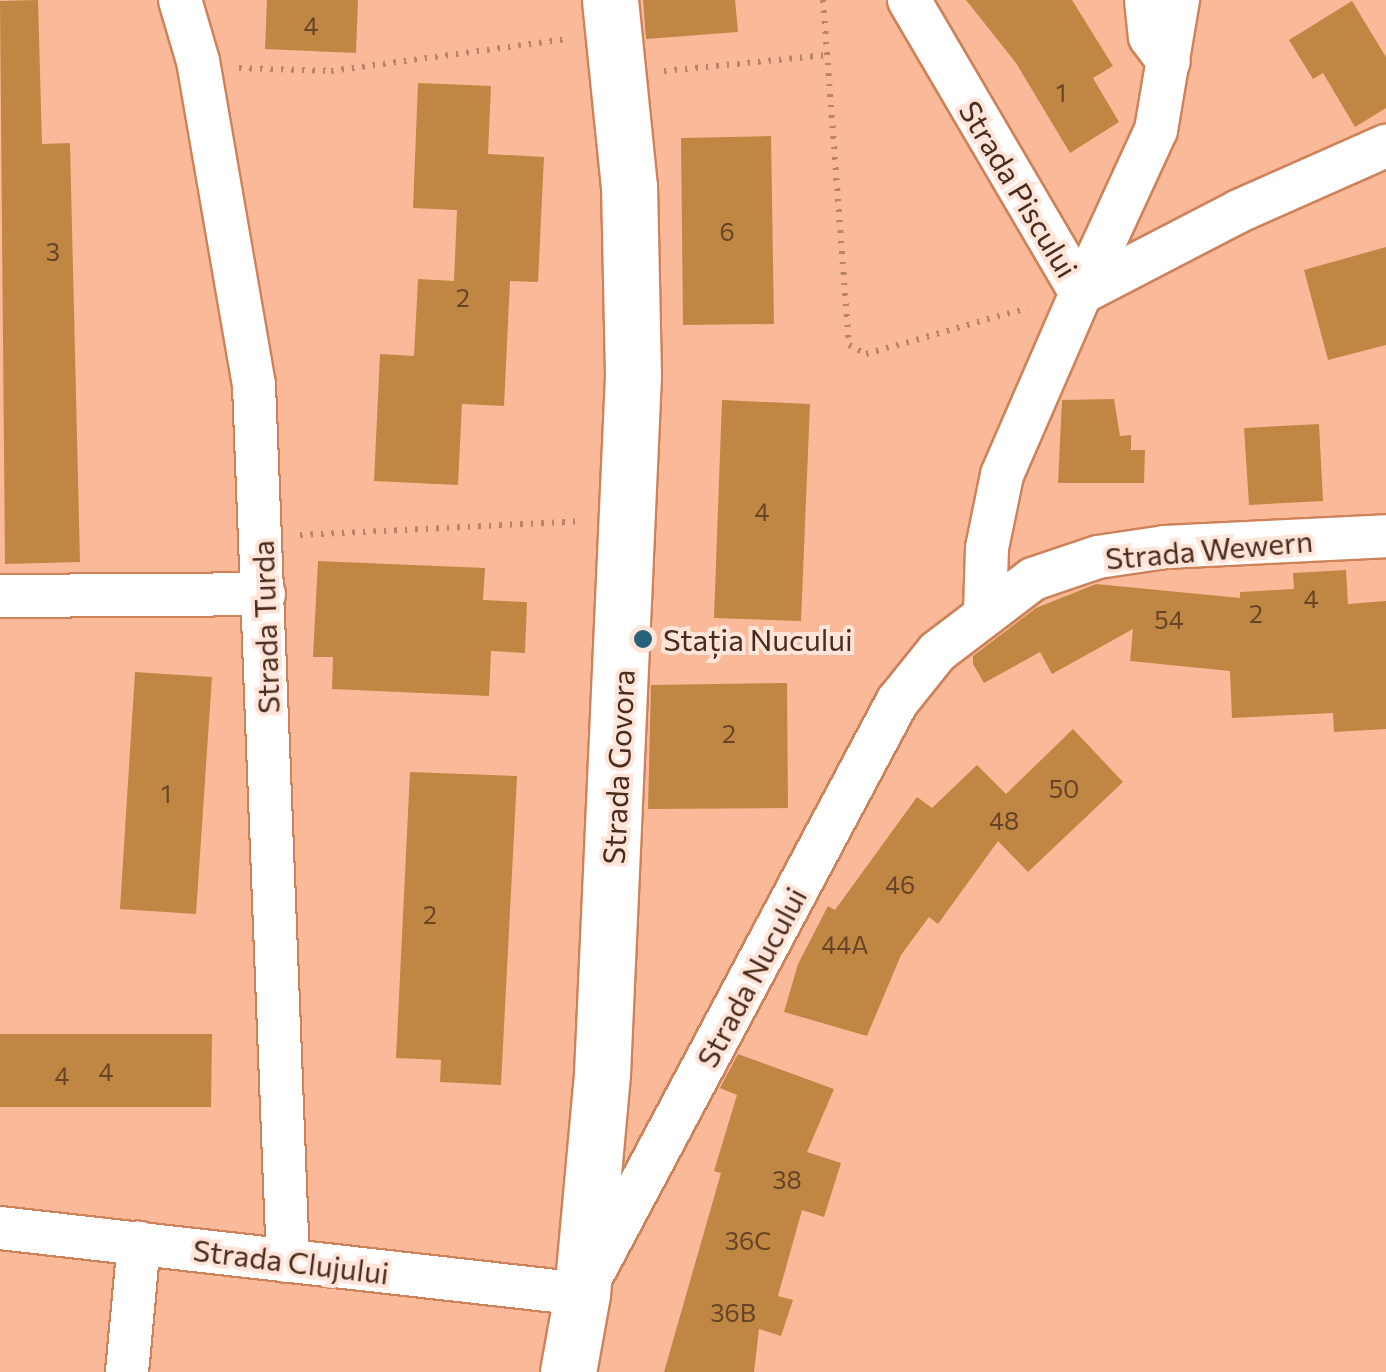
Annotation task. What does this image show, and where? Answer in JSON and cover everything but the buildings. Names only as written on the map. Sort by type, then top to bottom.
[{"type":"main road","name":"Strada Govora","points":[[582,1294],[602,1074],[628,519],[630,187],[615,37]]},
{"type":"main road","name":"Strada Nucului","points":[[568,1372],[582,1294]]},
{"type":"street","name":"Strada Turda","points":[[180,0],[198,61],[254,385],[288,1261]]},
{"type":"street","name":"Strada Piscului","points":[[909,0],[1081,293],[1002,474],[987,548],[985,612]]},
{"type":"street","points":[[1146,0],[1150,37],[1172,65]]},
{"type":"street","points":[[1081,293],[1156,130],[1172,65],[1178,0]]},
{"type":"street","points":[[1081,293],[1239,210],[1386,146]]},
{"type":"street","name":"Strada Wewern","points":[[985,612],[1033,579],[1098,557],[1165,547],[1386,536]]},
{"type":"street","points":[[0,596],[264,594]]},
{"type":"street","name":"Strada Nucului","points":[[582,1294],[898,702],[937,652],[985,612]]},
{"type":"street","name":"Strada Clujului","points":[[0,1228],[582,1294]]},
{"type":"street","points":[[126,1372],[139,1244]]},
{"type":"path","points":[[823,0],[849,345],[866,354],[1081,293]]},
{"type":"path","points":[[198,61],[331,71],[615,37],[827,55]]},
{"type":"path","points":[[261,536],[628,519]]},
{"type":"place","name":"Stația Nucului","points":[[643,639]]}]
